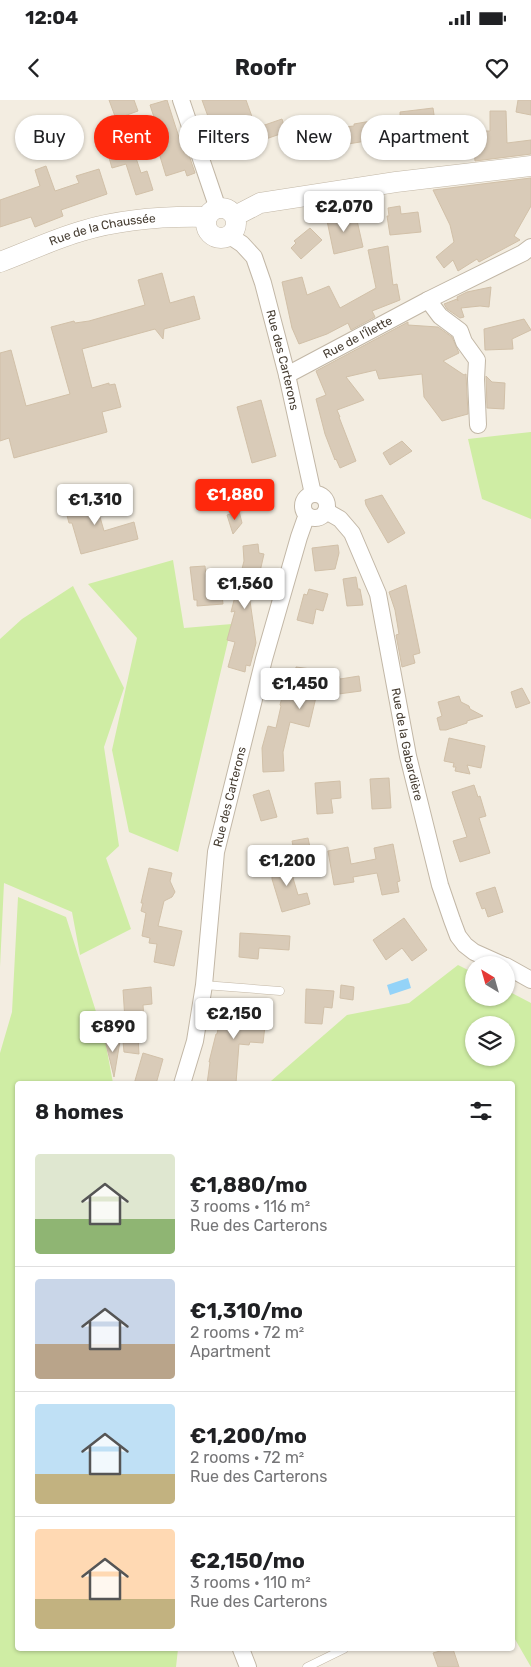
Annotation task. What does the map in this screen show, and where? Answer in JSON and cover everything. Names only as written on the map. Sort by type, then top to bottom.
[{"type":"street","points":[[181,100],[214,200],[206,223],[207,230],[218,238],[224,239],[230,236],[236,227],[235,216],[230,210],[223,208],[211,213]]},
{"type":"street","points":[[235,216],[260,203],[396,182],[531,166]]},
{"type":"street","name":"Rue de la Chaussée","points":[[0,262],[58,239],[101,226],[171,216],[211,213]]},
{"type":"street","name":"Rue des Carterons","points":[[230,236],[242,244],[254,257],[263,283],[287,375],[313,494]]},
{"type":"street","name":"Rue de l'Îlette","points":[[287,375],[428,300],[523,253],[531,247]]},
{"type":"street","points":[[428,300],[440,316],[460,331],[464,342],[478,360],[476,379],[478,425]]},
{"type":"street","points":[[313,494],[324,497],[328,504],[326,512],[320,518],[309,517],[303,506],[306,498],[313,494]]},
{"type":"street","name":"Rue de la Gabardière","points":[[326,512],[340,519],[352,533],[378,594],[408,756],[440,885],[458,936],[465,945],[483,956]]},
{"type":"street","name":"Rue des Carterons","points":[[183,1081],[195,1041],[204,985],[216,852],[264,659],[299,537],[305,520],[309,517]]},
{"type":"street","points":[[515,971],[531,980]]},
{"type":"street","points":[[242,1651],[248,1667]]},
{"type":"lane","points":[[204,985],[280,991]]},
{"type":"lane","points":[[307,1667],[340,1651]]},
{"type":"green space","points":[[531,432],[531,519],[482,499],[468,439]]},
{"type":"green space","points":[[173,560],[184,628],[232,624],[178,852],[129,832],[112,750],[137,638],[88,584]]},
{"type":"green space","points":[[73,586],[124,688],[104,747],[119,846],[106,858],[131,929],[80,955],[72,912],[4,883],[0,967],[0,639],[22,619]]},
{"type":"green space","points":[[18,897],[66,917],[105,1040],[113,1081],[15,1081],[15,1651],[178,1651],[176,1667],[0,1667],[0,1053],[12,1012]]},
{"type":"green space","points":[[458,965],[465,968],[465,1006],[515,1006],[515,995],[531,1003],[531,1667],[515,1639],[515,1081],[271,1081],[347,1015],[409,1003]]},
{"type":"water","points":[[408,978],[411,988],[390,995],[387,985]]},
{"type":"building","points":[[109,100],[134,100],[138,111],[127,115],[115,115]]},
{"type":"building","points":[[167,100],[179,137],[179,160],[191,160],[195,173],[187,176],[185,170],[166,176],[161,160],[169,160],[169,115],[153,115],[150,105]]},
{"type":"building","points":[[202,100],[246,100],[251,115],[207,115]]},
{"type":"building","points":[[518,100],[531,100],[531,115],[516,112]]},
{"type":"building","points":[[433,108],[434,115],[400,115],[400,112]]},
{"type":"building","points":[[490,111],[506,111],[507,143],[531,140],[531,154],[487,160],[487,131],[490,131]]},
{"type":"building","points":[[278,120],[278,135],[268,138],[268,124]]},
{"type":"building","points":[[361,123],[361,142],[351,144],[351,126],[354,126],[354,124]]},
{"type":"building","points":[[110,160],[137,160],[141,173],[147,171],[153,190],[136,195],[126,164],[112,168]]},
{"type":"building","points":[[46,166],[55,191],[79,183],[76,176],[99,169],[107,194],[61,210],[63,216],[35,227],[31,217],[0,227],[0,200],[40,186],[35,170]]},
{"type":"building","points":[[531,178],[531,206],[514,236],[520,240],[479,262],[477,259],[458,271],[453,260],[444,268],[436,257],[454,242],[450,225],[433,190]]},
{"type":"building","points":[[400,206],[401,214],[418,212],[421,232],[390,235],[387,216],[389,216],[388,208]]},
{"type":"building","points":[[347,212],[347,217],[356,216],[363,247],[334,254],[326,216]]},
{"type":"building","points":[[310,228],[322,240],[301,259],[291,248],[296,243],[294,241]]},
{"type":"building","points":[[388,246],[393,285],[397,284],[400,300],[372,311],[375,317],[351,330],[348,323],[327,334],[299,344],[292,328],[282,282],[302,277],[307,295],[329,286],[340,308],[376,288],[368,250]]},
{"type":"building","points":[[162,273],[170,303],[194,296],[200,319],[164,329],[163,339],[155,329],[82,349],[92,388],[109,383],[109,385],[115,384],[121,407],[102,412],[107,432],[14,458],[9,438],[0,441],[0,353],[11,350],[26,406],[70,394],[51,327],[74,321],[75,323],[89,321],[145,305],[138,280]]},
{"type":"building","points":[[491,287],[489,307],[461,308],[464,317],[460,318],[447,309],[444,304],[457,299],[458,301],[457,297],[467,292]]},
{"type":"building","points":[[524,319],[531,330],[512,339],[513,349],[485,350],[484,329]]},
{"type":"building","points":[[408,322],[408,325],[438,327],[452,337],[459,353],[443,361],[464,375],[466,374],[468,414],[442,421],[424,397],[422,374],[379,379],[376,370],[346,377],[364,400],[337,410],[356,461],[340,468],[325,434],[316,399],[326,395],[316,371]]},
{"type":"building","points":[[486,376],[492,382],[505,383],[504,409],[487,408]]},
{"type":"building","points":[[261,400],[276,456],[252,463],[237,407]]},
{"type":"building","points":[[402,441],[412,451],[390,465],[383,453]]},
{"type":"building","points":[[92,489],[104,531],[134,522],[138,539],[81,554],[64,504],[81,500],[79,493]]},
{"type":"building","points":[[382,495],[405,533],[388,543],[365,500]]},
{"type":"building","points":[[239,511],[242,523],[233,534],[227,515]]},
{"type":"building","points":[[258,544],[259,553],[264,554],[259,576],[262,576],[256,596],[249,594],[256,643],[250,666],[246,665],[245,672],[228,667],[235,642],[227,640],[235,611],[231,612],[244,561],[243,546]]},
{"type":"building","points":[[338,545],[339,553],[335,569],[315,571],[312,548]]},
{"type":"building","points":[[205,566],[206,577],[220,576],[223,604],[197,606],[197,600],[194,600],[190,567]]},
{"type":"building","points":[[356,577],[363,605],[347,606],[343,579]]},
{"type":"building","points":[[406,585],[420,653],[413,655],[415,663],[402,667],[396,635],[399,634],[395,610],[389,592]]},
{"type":"building","points":[[309,589],[328,594],[323,611],[316,609],[313,624],[297,620],[304,594],[307,595]]},
{"type":"building","points":[[296,667],[311,669],[309,677],[336,673],[336,677],[339,676],[340,679],[359,676],[361,691],[316,697],[309,727],[290,722],[283,752],[284,771],[263,772],[262,748],[268,726],[276,728],[286,682],[294,684]]},
{"type":"building","points":[[522,688],[530,703],[516,708],[511,692]]},
{"type":"building","points":[[459,696],[461,702],[483,716],[446,730],[440,730],[437,718],[442,716],[438,702]]},
{"type":"building","points":[[449,738],[485,746],[481,768],[467,765],[470,774],[455,771],[454,763],[444,761]]},
{"type":"building","points":[[389,778],[391,808],[372,809],[370,779]]},
{"type":"building","points":[[340,781],[341,798],[331,799],[333,813],[317,814],[315,783]]},
{"type":"building","points":[[474,785],[478,797],[480,796],[486,816],[479,818],[490,853],[460,862],[453,841],[467,837],[452,792]]},
{"type":"building","points":[[269,790],[277,817],[261,821],[253,795]]},
{"type":"building","points":[[308,838],[311,852],[295,855],[292,841]]},
{"type":"building","points":[[393,844],[400,881],[397,882],[399,892],[382,895],[377,873],[353,877],[354,882],[334,885],[328,851],[348,847],[351,864],[376,859],[374,848]]},
{"type":"building","points":[[292,862],[293,878],[298,895],[307,893],[310,904],[282,912],[272,879],[272,863]]},
{"type":"building","points":[[149,868],[172,873],[170,881],[175,892],[172,897],[164,901],[158,926],[182,931],[174,966],[154,962],[157,944],[149,943],[150,938],[142,936],[146,913],[141,911],[143,903],[141,903]]},
{"type":"building","points":[[495,887],[503,912],[488,917],[485,908],[482,909],[476,893]]},
{"type":"building","points":[[404,918],[427,950],[412,961],[402,948],[386,960],[373,940]]},
{"type":"building","points":[[240,933],[290,936],[289,950],[259,948],[258,959],[239,957]]},
{"type":"building","points":[[341,985],[354,987],[353,1000],[340,998]]},
{"type":"building","points":[[151,987],[152,1004],[143,1005],[144,1019],[137,1020],[139,1054],[124,1052],[121,1020],[125,1020],[123,990]]},
{"type":"building","points":[[306,989],[334,991],[332,1008],[324,1007],[322,1024],[305,1023]]},
{"type":"building","points":[[223,1004],[267,1009],[263,1043],[250,1042],[249,1045],[239,1044],[236,1081],[207,1081],[209,1062]]},
{"type":"building","points":[[105,1040],[120,1041],[114,1077]]},
{"type":"building","points":[[143,1053],[163,1059],[157,1081],[135,1081]]},
{"type":"building","points":[[454,1651],[459,1667],[438,1667],[433,1653]]}]
